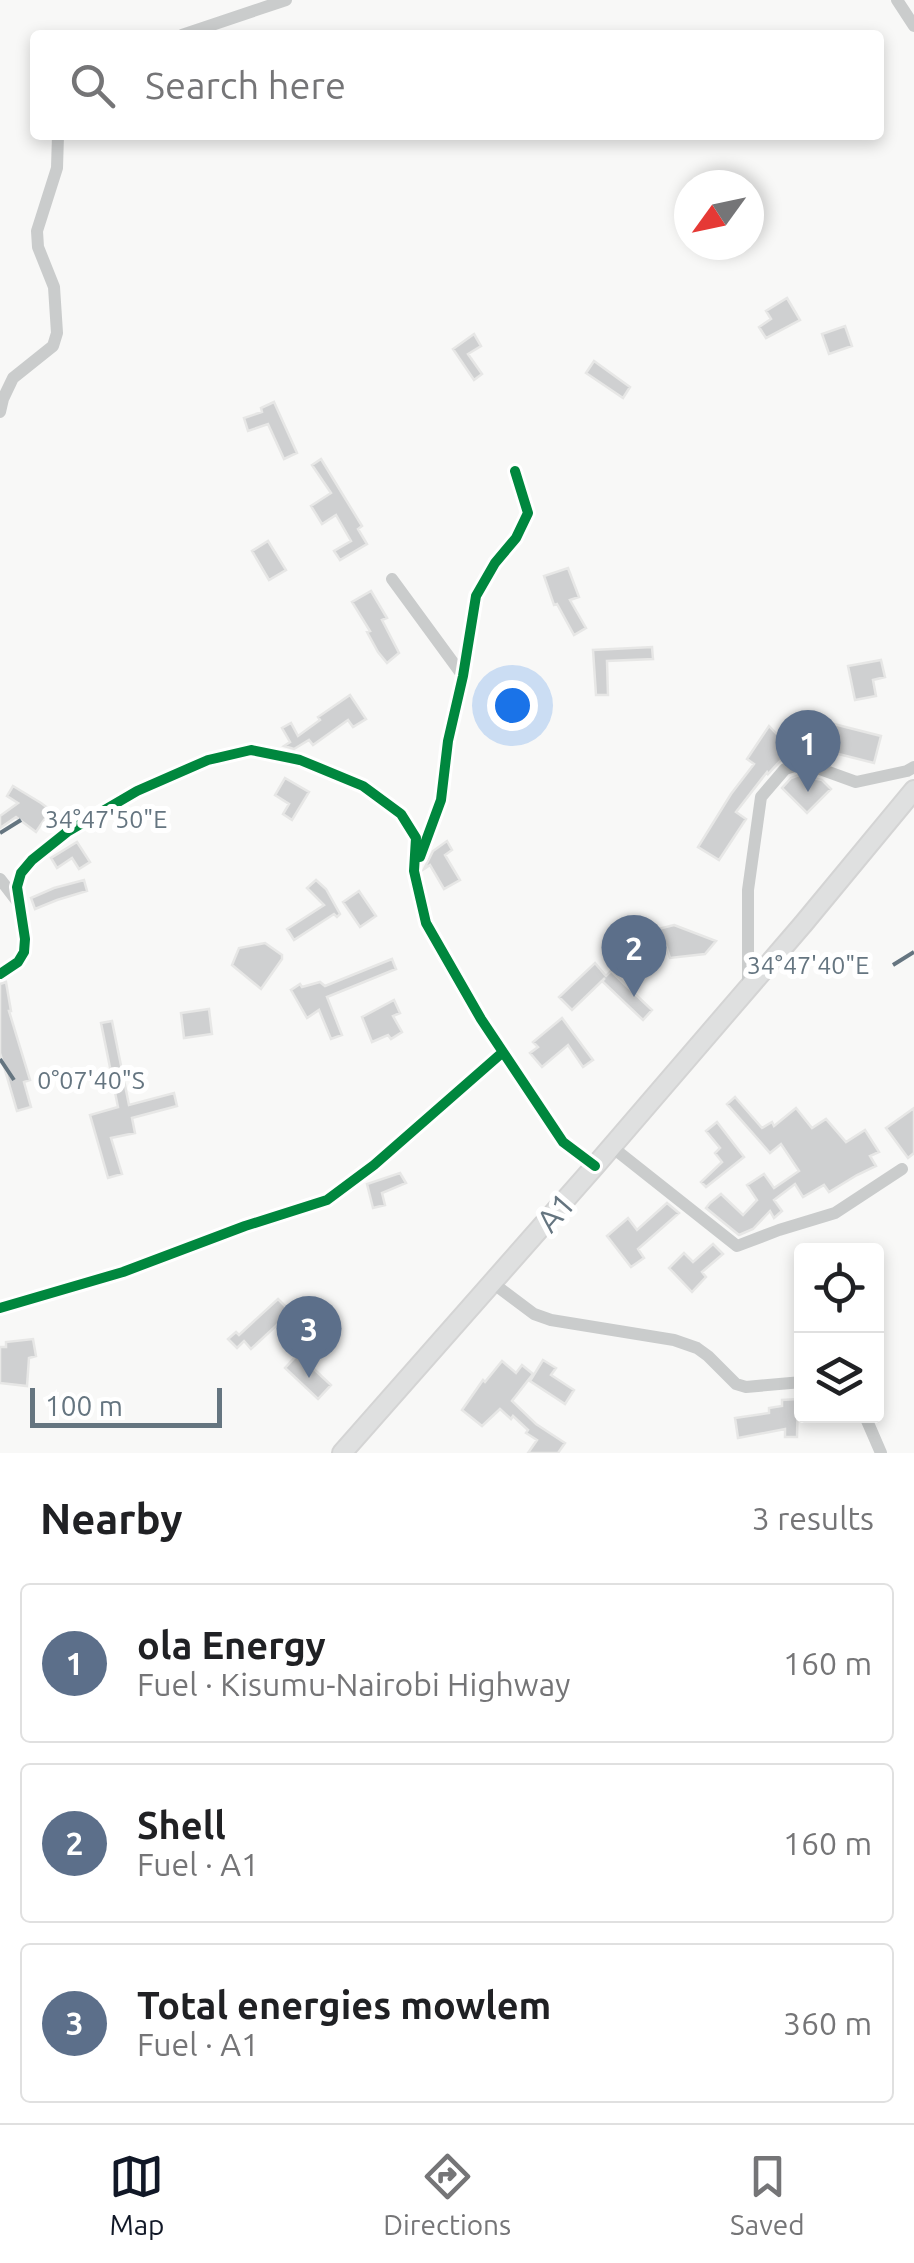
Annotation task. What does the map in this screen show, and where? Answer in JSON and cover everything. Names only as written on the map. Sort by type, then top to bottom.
[{"type":"highway","name":"A1","points":[[342,1453],[494,1284],[914,790]]},
{"type":"street","points":[[197,30],[286,0]]},
{"type":"street","points":[[897,0],[914,26]]},
{"type":"street","points":[[0,412],[13,378],[54,346],[54,287],[38,247],[37,231],[57,168],[58,140]]},
{"type":"street","points":[[414,871],[440,800],[476,596],[495,563],[516,538],[528,513],[515,471]]},
{"type":"street","points":[[392,579],[463,676]]},
{"type":"street","points":[[0,974],[18,962],[24,952],[20,873],[67,832],[136,791],[208,760],[251,750],[300,760],[364,786],[401,814],[416,838],[414,871],[426,924],[481,1018],[563,1142],[595,1166]]},
{"type":"street","points":[[748,988],[748,890],[761,797],[785,769],[798,765],[856,782],[914,768]]},
{"type":"street","points":[[0,880],[19,904]]},
{"type":"street","points":[[0,1308],[123,1272],[327,1200],[374,1166],[503,1052]]},
{"type":"street","points":[[612,1147],[736,1246],[835,1213],[902,1169]]},
{"type":"street","points":[[494,1284],[534,1314],[551,1320],[674,1340],[697,1348],[736,1384],[746,1388],[794,1383]]},
{"type":"street","points":[[868,1423],[881,1453]]},
{"type":"building","points":[[787,298],[800,320],[766,338],[759,327],[771,319],[766,311]]},
{"type":"building","points":[[845,326],[852,346],[829,354],[822,334]]},
{"type":"building","points":[[474,334],[481,346],[468,354],[482,374],[474,380],[453,349]]},
{"type":"building","points":[[594,361],[630,387],[623,398],[586,373]]},
{"type":"building","points":[[274,402],[297,453],[284,459],[268,424],[248,431],[244,418],[262,412],[261,408]]},
{"type":"building","points":[[321,459],[362,526],[358,529],[367,544],[340,560],[334,551],[351,541],[336,515],[322,524],[311,506],[331,493],[312,465]]},
{"type":"building","points":[[268,541],[286,570],[269,580],[252,551]]},
{"type":"building","points":[[568,568],[579,597],[570,600],[586,628],[574,635],[557,604],[554,605],[544,576]]},
{"type":"building","points":[[371,591],[387,618],[382,620],[399,653],[387,663],[352,602]]},
{"type":"building","points":[[652,647],[653,659],[607,661],[608,695],[596,695],[593,650]]},
{"type":"building","points":[[881,660],[885,677],[873,680],[876,696],[855,700],[848,666]]},
{"type":"building","points":[[350,695],[366,719],[353,727],[348,720],[313,745],[309,740],[294,749],[284,746],[290,742],[282,728],[291,723],[298,736]]},
{"type":"building","points":[[802,716],[881,736],[874,763],[795,743]]},
{"type":"building","points":[[769,726],[797,755],[781,760],[767,772],[736,812],[746,819],[719,860],[698,847],[754,764],[747,759]]},
{"type":"building","points":[[799,775],[822,780],[831,789],[807,813],[782,788]]},
{"type":"building","points":[[285,778],[309,792],[292,820],[283,814],[289,804],[275,795]]},
{"type":"building","points":[[13,786],[57,815],[50,824],[44,820],[36,832],[16,817],[0,828],[0,816],[18,803],[7,796]]},
{"type":"building","points":[[447,841],[452,850],[445,855],[460,880],[444,889],[430,865],[424,869],[433,851]]},
{"type":"building","points":[[77,842],[90,862],[79,869],[72,858],[57,868],[51,858]]},
{"type":"building","points":[[84,880],[87,891],[35,909],[31,898]]},
{"type":"building","points":[[316,880],[340,914],[294,940],[287,929],[324,905],[307,888]]},
{"type":"building","points":[[359,891],[376,916],[360,927],[343,902]]},
{"type":"building","points":[[674,925],[716,941],[705,954],[670,958],[666,946],[626,956],[623,941],[631,939],[630,936]]},
{"type":"building","points":[[265,943],[282,959],[261,989],[232,965],[239,948]]},
{"type":"building","points":[[392,959],[396,969],[327,997],[342,1035],[331,1039],[319,1010],[307,1018],[291,990],[300,984],[302,987],[320,982],[325,986]]},
{"type":"building","points":[[595,963],[606,976],[611,971],[652,1010],[643,1020],[602,981],[605,978],[572,1010],[559,997]]},
{"type":"building","points":[[6,982],[9,1011],[30,1080],[24,1082],[31,1107],[17,1111],[0,1053],[0,984]]},
{"type":"building","points":[[394,1000],[400,1013],[393,1016],[402,1032],[391,1039],[388,1035],[372,1042],[362,1017]]},
{"type":"building","points":[[209,1009],[212,1034],[184,1038],[181,1013]]},
{"type":"building","points":[[562,1018],[593,1060],[583,1067],[568,1045],[542,1067],[530,1053],[538,1047],[533,1042]]},
{"type":"building","points":[[112,1021],[129,1105],[174,1093],[177,1106],[132,1118],[135,1133],[111,1138],[122,1174],[108,1178],[90,1115],[118,1107],[101,1023]]},
{"type":"building","points":[[735,1097],[762,1128],[772,1122],[774,1126],[796,1108],[812,1128],[826,1119],[846,1142],[865,1130],[879,1152],[870,1156],[876,1166],[829,1192],[824,1185],[803,1197],[795,1184],[774,1200],[782,1211],[774,1218],[770,1211],[753,1229],[739,1235],[706,1208],[710,1203],[721,1194],[743,1215],[757,1200],[747,1185],[764,1174],[774,1188],[799,1171],[781,1144],[770,1153],[727,1104]]},
{"type":"building","points":[[914,1108],[914,1153],[908,1158],[886,1128]]},
{"type":"building","points":[[717,1122],[744,1157],[706,1187],[701,1182],[722,1162],[715,1153],[720,1148],[706,1131]]},
{"type":"building","points":[[400,1173],[406,1183],[382,1193],[385,1205],[373,1208],[367,1184]]},
{"type":"building","points":[[667,1203],[679,1213],[638,1249],[644,1258],[631,1267],[607,1236],[628,1218],[637,1230]]},
{"type":"building","points":[[713,1244],[723,1254],[702,1272],[706,1277],[692,1292],[669,1268],[684,1253],[693,1262]]},
{"type":"building","points":[[278,1299],[291,1312],[251,1349],[244,1341],[237,1348],[228,1339],[236,1332],[239,1335]]},
{"type":"building","points":[[33,1339],[36,1356],[29,1358],[27,1386],[0,1383],[0,1347],[6,1347],[6,1342]]},
{"type":"building","points":[[298,1354],[331,1385],[318,1399],[285,1368]]},
{"type":"building","points":[[543,1360],[556,1368],[551,1375],[574,1390],[565,1404],[530,1381]]},
{"type":"building","points":[[502,1361],[516,1373],[522,1365],[533,1374],[512,1401],[536,1424],[565,1443],[558,1453],[528,1453],[537,1440],[500,1409],[482,1426],[462,1410]]},
{"type":"building","points":[[794,1399],[797,1437],[785,1437],[785,1429],[738,1438],[735,1418],[769,1413],[769,1408],[782,1406],[782,1400]]},
{"type":"cycle path","points":[[420,857],[441,800],[448,741],[476,596],[495,563],[516,538],[528,513],[515,471]]},
{"type":"cycle path","points":[[0,974],[18,962],[24,952],[17,887],[21,873],[67,832],[137,791],[208,760],[251,750],[300,760],[363,786],[401,814],[416,838],[414,871],[426,923],[481,1019],[563,1142],[595,1166]]},
{"type":"cycle path","points":[[0,1308],[123,1272],[327,1200],[374,1165],[503,1052]]},
{"type":"place","name":"ola Energy","points":[[808,792]]},
{"type":"place","name":"Shell","points":[[634,997]]},
{"type":"place","name":"Total energies mowlem","points":[[309,1378]]}]
